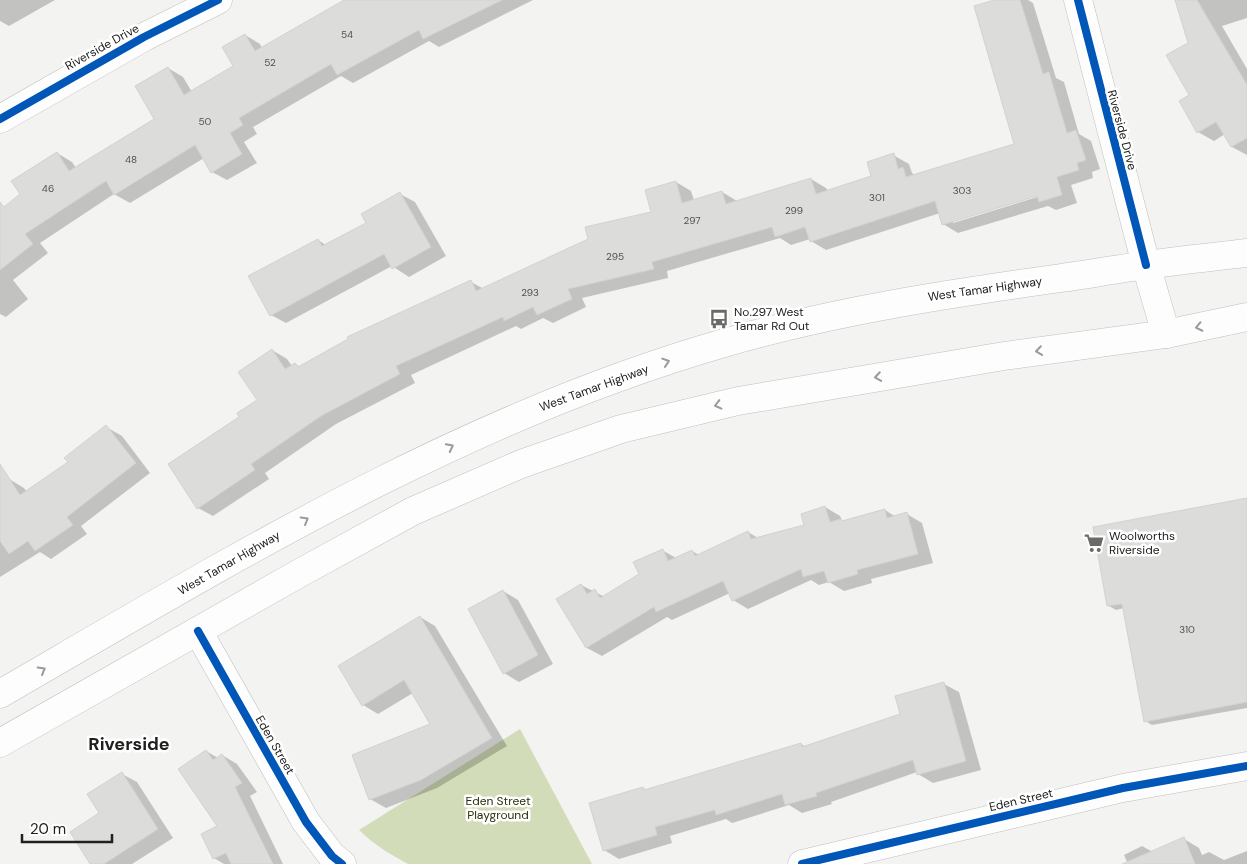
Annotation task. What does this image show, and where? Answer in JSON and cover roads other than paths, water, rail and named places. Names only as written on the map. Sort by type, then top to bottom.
[{"type":"main road","name":"Riverside Drive","points":[[0,119],[144,37],[218,0]]},
{"type":"main road","name":"Riverside Drive","points":[[1078,0],[1146,265],[1166,334]]},
{"type":"main road","name":"West Tamar Highway","points":[[0,694],[316,513],[471,437],[536,408],[602,383],[724,343],[816,320],[896,303],[1146,265],[1247,253]]},
{"type":"main road","points":[[0,742],[413,511],[521,464],[621,429],[747,399],[1004,356],[1166,334],[1247,317]]},
{"type":"main road","name":"Eden Street","points":[[198,630],[306,822],[332,856],[342,864]]},
{"type":"main road","name":"Eden Street","points":[[802,864],[836,860],[1123,788],[1247,766]]},
{"type":"place","name":"No.297 West Tamar Rd Out","points":[[719,319]]},
{"type":"place","name":"Woolworths Riverside","points":[[1094,543]]},
{"type":"district","name":"Riverside","points":[[129,744]]},
{"type":"park label","name":"Eden Street Playground","points":[[498,808]]}]
